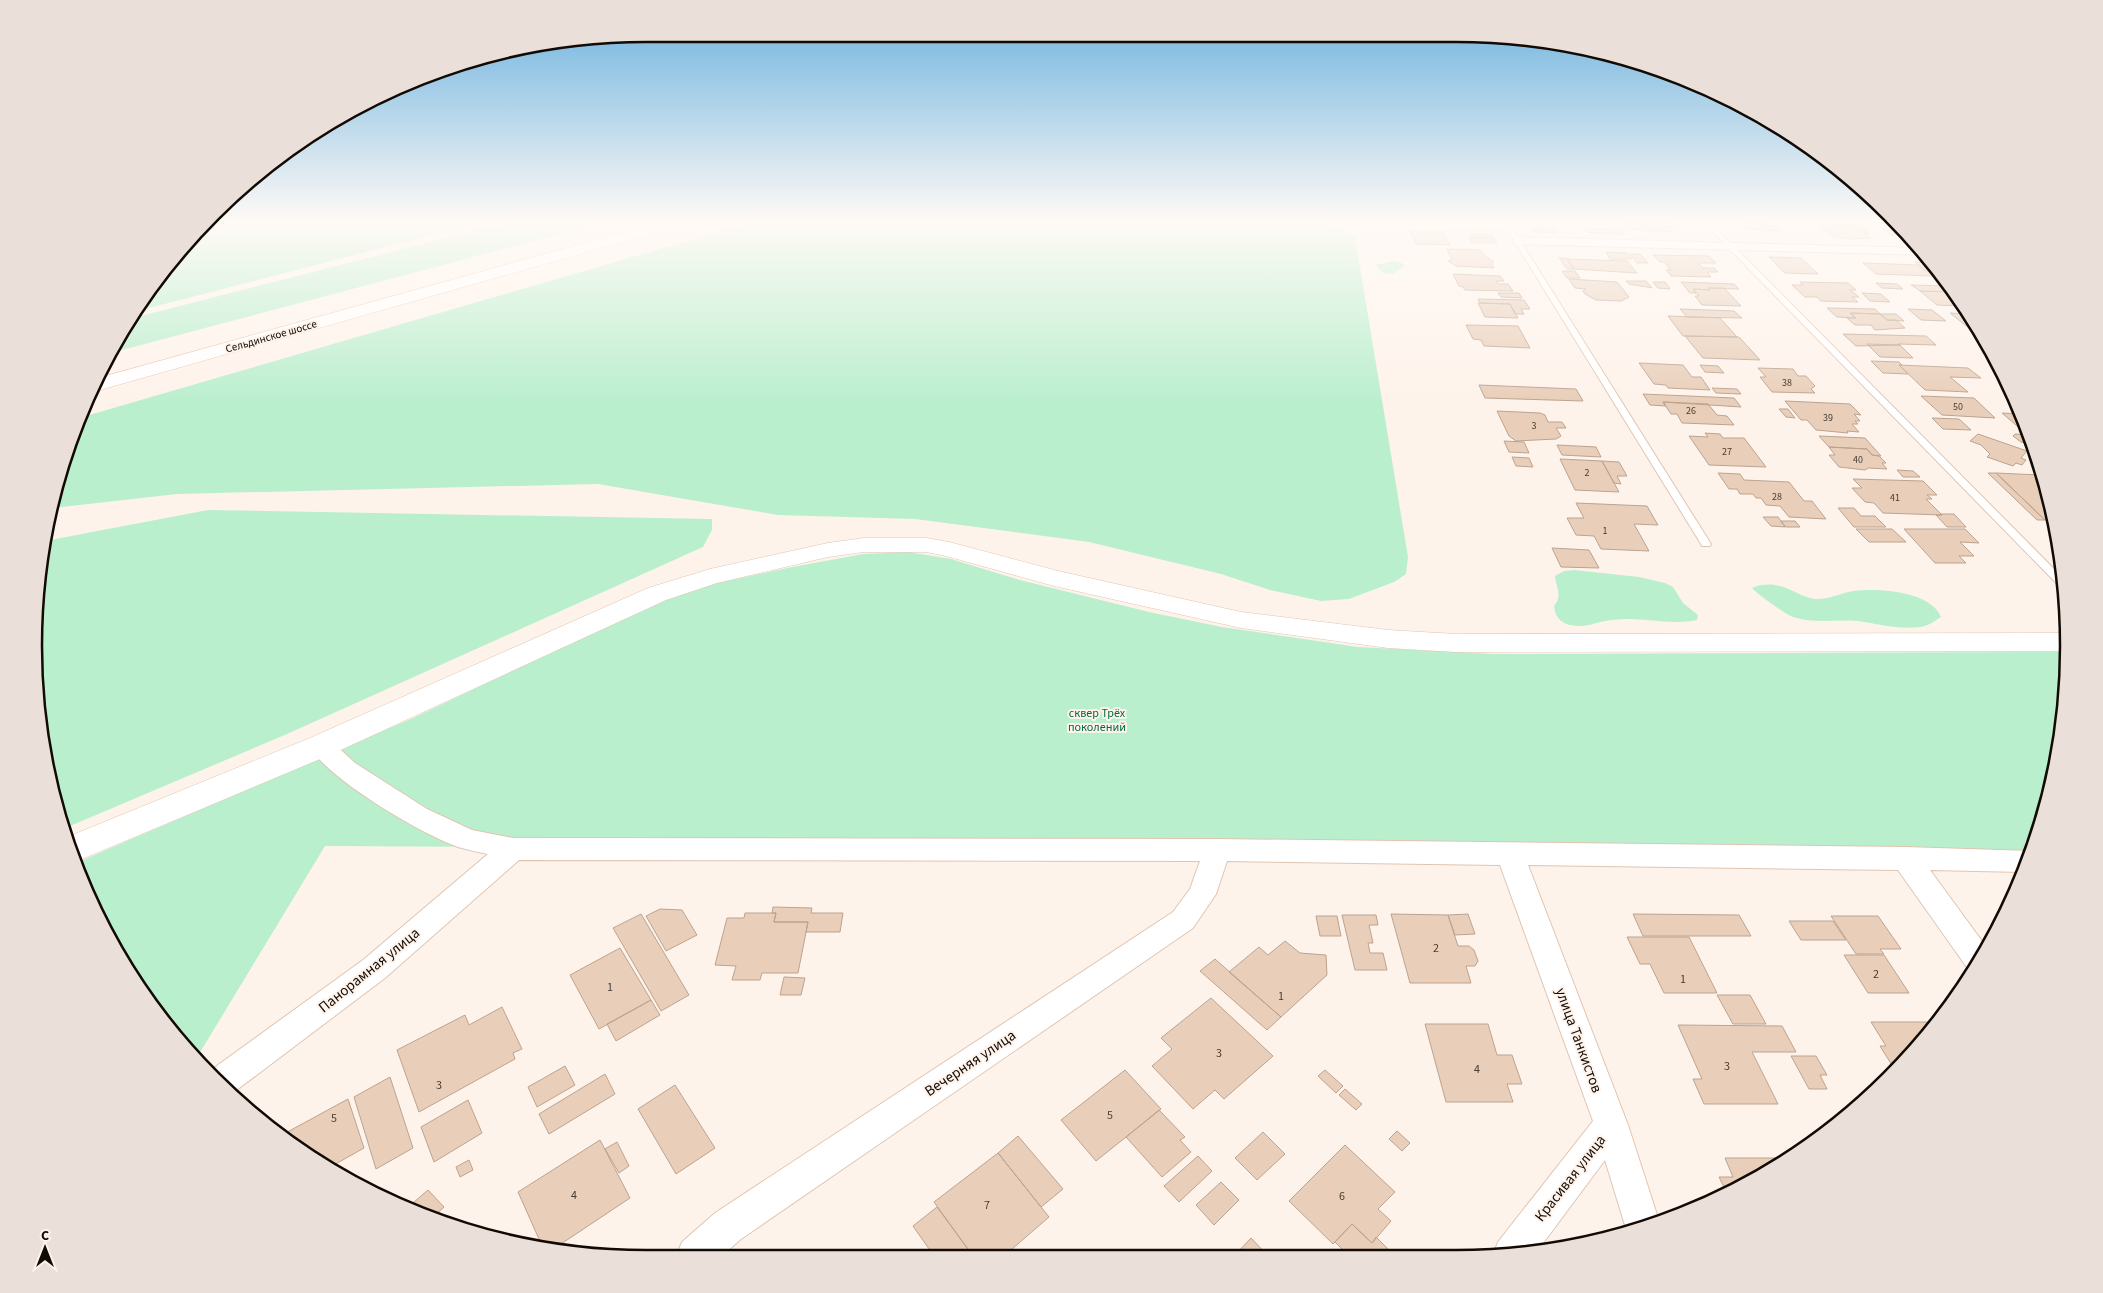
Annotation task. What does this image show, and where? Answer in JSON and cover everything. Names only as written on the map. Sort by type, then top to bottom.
[{"type":"street","name":"Сельдинское шоссе","points":[[103,383],[466,281]]},
{"type":"street","points":[[77,847],[322,746],[657,594],[710,577],[771,562],[864,545],[897,544],[949,549],[1054,578],[1232,618],[1388,639],[1456,643],[2060,642]]},
{"type":"street","points":[[322,746],[346,770],[418,816],[466,839],[513,849],[1216,850],[2021,861]]},
{"type":"street","name":"Панорамная улица","points":[[225,1079],[374,969],[513,849]]},
{"type":"street","name":"Вечерняя улица","points":[[702,1250],[728,1226],[1183,920],[1202,894],[1216,850]]},
{"type":"street","name":"улица Танкистов","points":[[1510,853],[1611,1125],[1641,1221]]},
{"type":"street","points":[[1905,858],[1976,956]]},
{"type":"street","name":"Красивая улица","points":[[1517,1247],[1611,1125]]},
{"type":"lane","points":[[1544,281],[1706,544]]},
{"type":"lane","points":[[1765,281],[2056,577]]},
{"type":"green space","points":[[165,281],[252,281],[146,309]]},
{"type":"green space","points":[[277,281],[381,281],[120,351],[141,316]]},
{"type":"green space","points":[[549,281],[1362,281],[1408,557],[1406,574],[1394,582],[1349,599],[1321,601],[1270,590],[1221,574],[1089,542],[915,519],[778,515],[598,484],[177,494],[59,507],[88,415]]},
{"type":"green space","points":[[208,510],[712,519],[712,530],[703,547],[287,734],[70,826],[54,764],[44,686],[42,646],[44,607],[52,540]]},
{"type":"green space","name":"сквер Трёх поколений","points":[[908,552],[951,559],[1020,580],[1149,612],[1222,627],[1358,647],[1494,654],[2060,652],[2059,686],[2049,764],[2040,803],[2025,850],[700,839],[505,847],[325,846],[200,1053],[167,1014],[144,982],[123,949],[88,878],[82,860],[413,718],[658,602],[708,585],[863,554]]},
{"type":"green space","points":[[1574,570],[1639,577],[1665,583],[1673,587],[1683,603],[1698,615],[1697,620],[1676,622],[1623,619],[1581,626],[1563,623],[1557,616],[1554,606],[1559,595],[1555,576],[1564,571]]},
{"type":"green space","points":[[1760,585],[1780,586],[1815,599],[1864,590],[1903,593],[1927,602],[1935,608],[1941,617],[1926,626],[1912,628],[1858,621],[1801,619],[1784,612],[1752,588]]},
{"type":"building","points":[[1457,281],[1496,281],[1498,284],[1508,284],[1513,291],[1465,290],[1459,286]]},
{"type":"building","points":[[1571,281],[1617,282],[1629,297],[1621,301],[1596,300],[1585,294],[1583,291],[1586,289],[1575,288]]},
{"type":"building","points":[[1626,281],[1646,281],[1652,288],[1629,284]]},
{"type":"building","points":[[1653,282],[1665,282],[1670,289],[1658,288]]},
{"type":"building","points":[[1681,282],[1734,284],[1739,289],[1693,289],[1696,293],[1690,293]]},
{"type":"building","points":[[1800,282],[1848,283],[1856,290],[1850,290],[1859,297],[1852,297],[1858,302],[1821,301],[1817,297],[1805,297],[1792,285],[1803,285]]},
{"type":"building","points":[[1876,283],[1897,284],[1903,289],[1882,288]]},
{"type":"building","points":[[1911,285],[1941,286],[1945,292],[1920,291]]},
{"type":"building","points":[[1708,288],[1724,288],[1741,306],[1702,305],[1695,296],[1699,296],[1693,289],[1710,290]]},
{"type":"building","points":[[1920,291],[1945,292],[1955,306],[1937,305]]},
{"type":"building","points":[[1498,293],[1519,293],[1522,298],[1501,297]]},
{"type":"building","points":[[1862,293],[1881,294],[1890,302],[1870,301]]},
{"type":"building","points":[[1478,299],[1524,300],[1530,309],[1521,309],[1524,314],[1515,314],[1510,304],[1480,303]]},
{"type":"building","points":[[1478,303],[1510,304],[1518,318],[1485,317]]},
{"type":"building","points":[[1827,308],[1875,309],[1880,314],[1850,313],[1856,318],[1837,317]]},
{"type":"building","points":[[1680,309],[1734,311],[1742,318],[1687,317]]},
{"type":"building","points":[[1908,309],[1932,310],[1946,321],[1921,320]]},
{"type":"building","points":[[1850,313],[1880,314],[1887,320],[1896,320],[1905,328],[1875,330],[1871,325],[1855,325],[1847,318],[1856,318]]},
{"type":"building","points":[[1950,313],[1961,314],[1970,329]]},
{"type":"building","points":[[1880,314],[1896,314],[1904,321],[1887,320]]},
{"type":"building","points":[[1668,316],[1720,318],[1737,337],[1683,336]]},
{"type":"building","points":[[1466,325],[1518,326],[1530,348],[1484,346],[1481,340],[1473,339]]},
{"type":"building","points":[[1843,334],[1926,336],[1936,345],[1856,346]]},
{"type":"building","points":[[1685,336],[1739,337],[1760,360],[1703,358]]},
{"type":"building","points":[[1867,344],[1900,345],[1913,358],[1880,357]]},
{"type":"building","points":[[1871,361],[1899,362],[1902,365],[1899,365],[1908,374],[1883,373]]},
{"type":"building","points":[[1639,363],[1683,365],[1692,377],[1701,377],[1710,390],[1668,388],[1666,385],[1654,384]]},
{"type":"building","points":[[1700,365],[1718,366],[1724,373],[1705,372]]},
{"type":"building","points":[[1899,365],[1968,368],[1981,378],[1950,377],[1968,392],[1925,390]]},
{"type":"building","points":[[1758,368],[1793,369],[1798,376],[1806,376],[1815,386],[1811,389],[1815,393],[1772,392],[1760,377],[1766,377]]},
{"type":"building","points":[[1479,385],[1576,389],[1583,401],[1485,398]]},
{"type":"building","points":[[1712,388],[1737,389],[1741,394],[1716,393]]},
{"type":"building","points":[[1643,394],[1734,398],[1741,407],[1663,402],[1666,406],[1650,405]]},
{"type":"building","points":[[1921,396],[1974,398],[1995,418],[1942,415]]},
{"type":"building","points":[[1785,401],[1850,404],[1861,415],[1854,414],[1860,421],[1855,421],[1858,424],[1852,424],[1859,432],[1847,431],[1848,433],[1816,430],[1807,420],[1801,420]]},
{"type":"building","points":[[1663,402],[1708,404],[1717,415],[1727,416],[1734,425],[1682,423],[1677,414],[1671,414]]},
{"type":"building","points":[[1779,409],[1788,409],[1795,418],[1786,417]]},
{"type":"building","points":[[1497,411],[1540,413],[1545,415],[1548,422],[1562,422],[1566,428],[1556,428],[1561,436],[1556,439],[1516,441],[1509,436]]},
{"type":"building","points":[[2002,413],[2014,414],[2020,428]]},
{"type":"building","points":[[1932,418],[1959,419],[1971,430],[1943,429]]},
{"type":"building","points":[[1705,433],[1720,434],[1723,438],[1744,438],[1766,467],[1709,465],[1689,436],[1708,437]]},
{"type":"building","points":[[1978,434],[2027,451],[2021,458],[2026,460],[2022,465],[2016,463],[2013,466],[1987,457],[1990,454],[1981,445],[1970,441]]},
{"type":"building","points":[[2015,434],[2022,434],[2025,443],[2021,442],[2013,436]]},
{"type":"building","points":[[1819,436],[1865,438],[1881,456],[1872,455],[1867,449],[1829,447]]},
{"type":"building","points":[[1504,441],[1524,442],[1529,453],[1509,452]]},
{"type":"building","points":[[1557,445],[1596,447],[1601,457],[1562,455]]},
{"type":"building","points":[[1829,447],[1867,449],[1872,455],[1879,456],[1886,463],[1882,463],[1887,469],[1868,468],[1865,470],[1839,467],[1829,455],[1835,455]]},
{"type":"building","points":[[1512,457],[1529,458],[1533,467],[1516,466]]},
{"type":"building","points":[[1560,459],[1602,461],[1619,492],[1575,490]]},
{"type":"building","points":[[1602,461],[1619,462],[1627,476],[1617,476],[1621,484],[1614,483]]},
{"type":"building","points":[[1897,470],[1913,471],[1920,477],[1903,477]]},
{"type":"building","points":[[1718,473],[1740,474],[1744,480],[1789,482],[1804,501],[1812,501],[1826,519],[1789,517],[1780,506],[1766,505],[1761,498],[1756,498],[1753,494],[1740,494],[1737,489],[1729,489]]},
{"type":"building","points":[[1988,473],[1996,473],[2045,520],[2037,520]]},
{"type":"building","points":[[1996,473],[2035,475],[2047,520]]},
{"type":"building","points":[[1853,479],[1923,481],[1937,495],[1927,495],[1932,499],[1926,499],[1942,515],[1883,513],[1874,503],[1865,502],[1852,488],[1862,488]]},
{"type":"building","points":[[1576,503],[1647,506],[1658,525],[1634,524],[1649,551],[1601,549],[1594,536],[1576,535],[1567,518],[1584,518]]},
{"type":"building","points":[[1838,508],[1854,508],[1861,516],[1875,516],[1886,527],[1854,527]]},
{"type":"building","points":[[1940,514],[1954,514],[1966,527],[1947,527],[1936,515],[1942,515]]},
{"type":"building","points":[[1763,517],[1778,517],[1785,527],[1771,526]]},
{"type":"building","points":[[1781,521],[1795,521],[1800,527],[1786,527]]},
{"type":"building","points":[[1856,529],[1892,529],[1906,542],[1869,542]]},
{"type":"building","points":[[1904,529],[1965,529],[1979,543],[1960,542],[1974,556],[1959,556],[1966,563],[1935,563]]},
{"type":"building","points":[[1552,548],[1589,550],[1599,568],[1561,567]]},
{"type":"building","points":[[773,907],[812,908],[811,913],[843,913],[840,932],[806,932],[808,922],[774,922],[776,913],[772,913]]},
{"type":"building","points":[[660,909],[682,910],[697,935],[666,951],[646,916]]},
{"type":"building","points":[[745,913],[776,913],[774,922],[808,922],[798,973],[762,973],[760,980],[732,980],[736,966],[715,965],[727,918],[744,918]]},
{"type":"building","points":[[641,914],[689,995],[661,1011],[613,928]]},
{"type":"building","points":[[1391,914],[1448,915],[1458,946],[1469,946],[1474,950],[1478,961],[1475,966],[1466,966],[1471,983],[1410,983]]},
{"type":"building","points":[[1468,914],[1475,934],[1455,935],[1448,915]]},
{"type":"building","points":[[1633,914],[1739,915],[1751,936],[1643,936]]},
{"type":"building","points":[[1342,915],[1376,915],[1378,925],[1369,925],[1373,943],[1368,943],[1370,953],[1383,953],[1387,970],[1355,970]]},
{"type":"building","points":[[1316,916],[1337,916],[1341,936],[1320,936]]},
{"type":"building","points":[[1831,916],[1878,916],[1901,949],[1880,949],[1884,954],[1856,954]]},
{"type":"building","points":[[1789,921],[1833,921],[1846,940],[1801,940]]},
{"type":"building","points":[[1627,937],[1689,937],[1717,993],[1664,993],[1650,964],[1640,964]]},
{"type":"building","points":[[1285,941],[1300,953],[1326,955],[1327,975],[1281,1017],[1229,972],[1259,947],[1268,955]]},
{"type":"building","points":[[620,948],[651,1000],[599,1029],[570,975]]},
{"type":"building","points":[[1844,955],[1884,955],[1909,993],[1868,993]]},
{"type":"building","points":[[1215,959],[1281,1017],[1267,1030],[1200,971]]},
{"type":"building","points":[[784,977],[805,978],[801,995],[780,995]]},
{"type":"building","points":[[1717,995],[1750,995],[1766,1024],[1733,1024]]},
{"type":"building","points":[[1211,998],[1273,1056],[1224,1099],[1215,1090],[1193,1109],[1152,1066],[1172,1049],[1161,1038]]},
{"type":"building","points":[[651,1000],[660,1015],[616,1041],[607,1024]]},
{"type":"building","points":[[502,1007],[522,1049],[513,1053],[515,1059],[419,1112],[397,1050],[465,1015],[469,1025]]},
{"type":"building","points":[[1871,1022],[1929,1023],[1892,1065],[1880,1046],[1886,1046]]},
{"type":"building","points":[[1425,1024],[1488,1024],[1497,1055],[1512,1055],[1522,1084],[1507,1084],[1513,1102],[1446,1102]]},
{"type":"building","points":[[1678,1025],[1782,1026],[1796,1052],[1752,1052],[1778,1104],[1704,1104],[1693,1079],[1702,1079]]},
{"type":"building","points":[[1791,1056],[1816,1056],[1827,1075],[1820,1075],[1827,1089],[1809,1089]]},
{"type":"building","points":[[565,1066],[575,1085],[537,1107],[528,1087]]},
{"type":"building","points":[[1125,1070],[1161,1109],[1096,1161],[1061,1120]]},
{"type":"building","points":[[1325,1070],[1343,1086],[1336,1093],[1318,1076]]},
{"type":"building","points":[[605,1074],[615,1094],[549,1134],[539,1114]]},
{"type":"building","points":[[390,1077],[413,1148],[376,1169],[354,1097]]},
{"type":"building","points":[[675,1085],[715,1148],[676,1174],[638,1109]]},
{"type":"building","points":[[1345,1089],[1362,1104],[1356,1110],[1339,1095]]},
{"type":"building","points":[[348,1099],[364,1148],[335,1164],[287,1132]]},
{"type":"building","points":[[468,1100],[482,1133],[434,1162],[421,1127]]},
{"type":"building","points":[[1159,1110],[1185,1137],[1180,1140],[1191,1152],[1162,1177],[1126,1137]]},
{"type":"building","points":[[1397,1131],[1410,1143],[1402,1151],[1389,1139]]},
{"type":"building","points":[[1263,1132],[1285,1154],[1257,1180],[1235,1158]]},
{"type":"building","points":[[1018,1136],[1063,1189],[1041,1207],[998,1153]]},
{"type":"building","points":[[600,1140],[630,1198],[561,1244],[540,1241],[518,1192]]},
{"type":"building","points":[[617,1142],[629,1166],[619,1173],[605,1149]]},
{"type":"building","points":[[1345,1145],[1395,1192],[1378,1209],[1391,1221],[1372,1243],[1352,1224],[1333,1244],[1289,1201]]},
{"type":"building","points":[[998,1153],[1049,1217],[1011,1250],[969,1250],[934,1202]]},
{"type":"building","points":[[1198,1156],[1212,1171],[1179,1202],[1164,1186]]},
{"type":"building","points":[[1725,1158],[1777,1158],[1724,1188],[1719,1177],[1733,1177]]},
{"type":"building","points":[[469,1160],[473,1170],[460,1177],[456,1167]]},
{"type":"building","points":[[1221,1182],[1239,1200],[1214,1225],[1196,1205]]},
{"type":"building","points":[[428,1190],[444,1207],[438,1213],[412,1204]]},
{"type":"building","points":[[937,1207],[969,1250],[930,1250],[913,1226]]},
{"type":"building","points":[[1352,1224],[1372,1243],[1376,1237],[1389,1250],[1343,1250],[1335,1242]]},
{"type":"building","points":[[1251,1238],[1262,1250],[1240,1250]]}]
